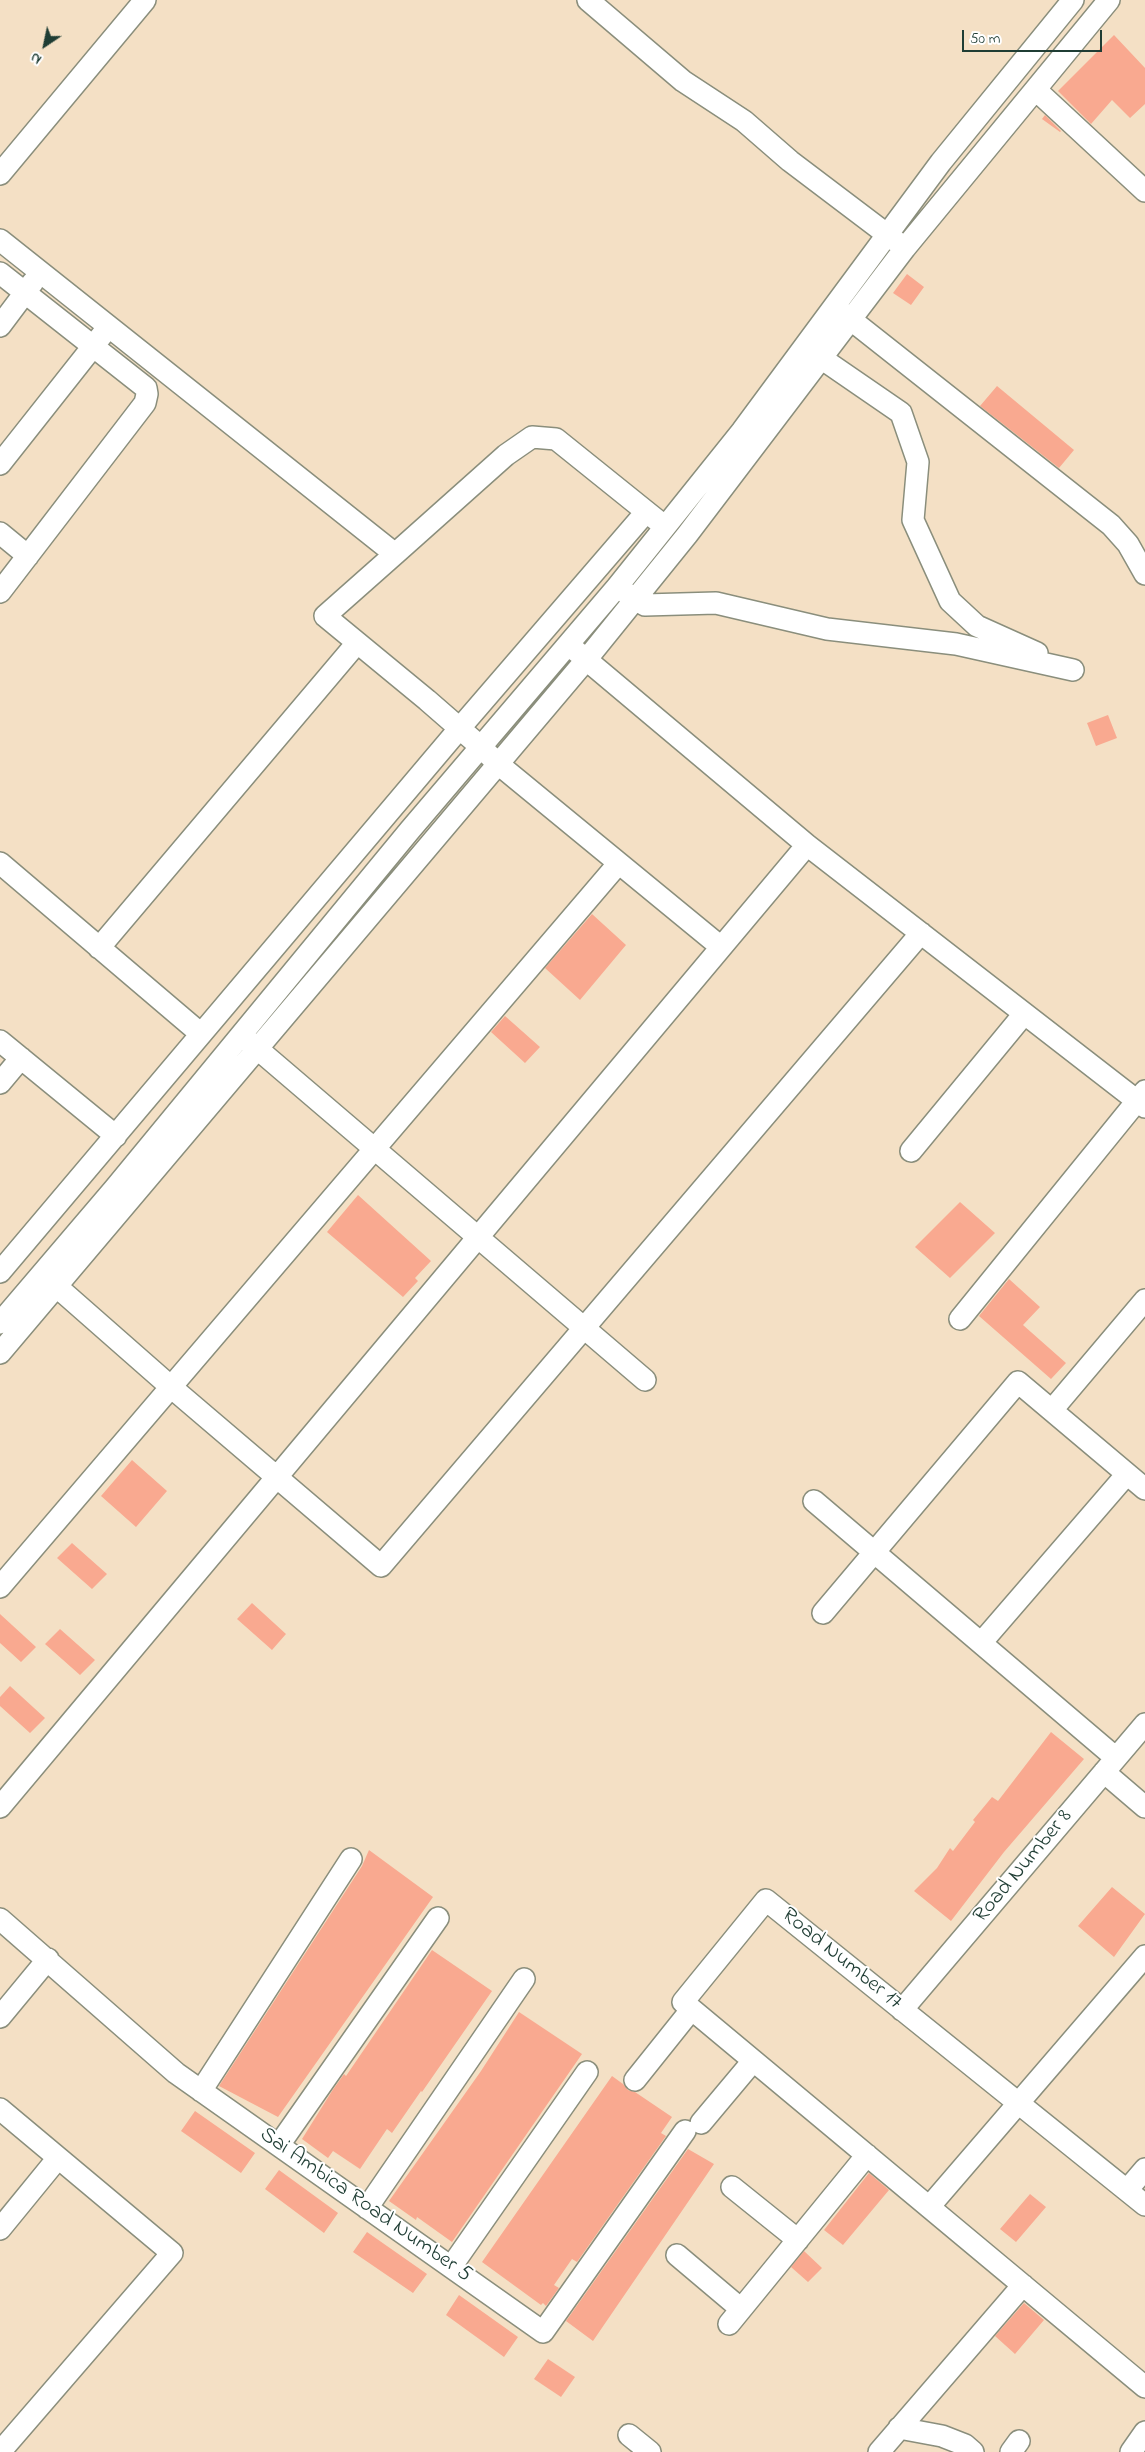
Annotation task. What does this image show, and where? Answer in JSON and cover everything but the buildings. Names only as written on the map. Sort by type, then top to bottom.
[{"type":"street","points":[[0,174],[145,0]]},
{"type":"street","points":[[588,0],[683,81],[744,121],[790,161],[905,248]]},
{"type":"street","points":[[0,1353],[49,1280],[248,1042],[481,747],[617,587],[742,431],[941,162],[1073,0]]},
{"type":"street","points":[[248,1042],[497,763],[586,660],[687,535],[905,248],[1109,0]]},
{"type":"street","points":[[1036,90],[1145,191]]},
{"type":"street","points":[[0,240],[395,554]]},
{"type":"street","points":[[0,273],[146,388],[146,403],[0,592]]},
{"type":"street","points":[[0,326],[41,273]]},
{"type":"street","points":[[834,306],[1111,525],[1128,544],[1145,574]]},
{"type":"street","points":[[0,464],[108,327]]},
{"type":"street","points":[[617,587],[645,605],[716,603],[827,629],[956,644],[1073,670],[978,626],[950,601],[914,520],[918,462],[901,413],[820,358]]},
{"type":"street","points":[[665,527],[556,439],[532,437],[506,455],[325,616],[481,747],[497,763],[721,947]]},
{"type":"street","points":[[0,1272],[459,729],[646,512]]},
{"type":"street","points":[[0,533],[28,556]]},
{"type":"street","points":[[99,948],[357,643]]},
{"type":"street","points":[[568,644],[807,844],[1024,1014],[1142,1100],[960,1319]]},
{"type":"street","points":[[0,1807],[807,844]]},
{"type":"street","points":[[0,863],[201,1034]]},
{"type":"street","points":[[0,1587],[618,864]]},
{"type":"street","points":[[49,1280],[381,1566],[921,933]]},
{"type":"street","points":[[911,1151],[1024,1014]]},
{"type":"street","points":[[0,1041],[116,1136]]},
{"type":"street","points":[[248,1042],[375,1148],[645,1380]]},
{"type":"street","points":[[0,1083],[21,1058]]},
{"type":"street","points":[[0,1323],[49,1280]]},
{"type":"street","points":[[1052,1410],[1145,1300]]},
{"type":"street","points":[[823,1613],[1018,1382],[1145,1489]]},
{"type":"street","points":[[981,1643],[1127,1474]]},
{"type":"street","points":[[814,1501],[981,1643],[1110,1765],[1145,1806]]},
{"type":"street","name":"Road Number 8","points":[[902,2010],[1145,1724]]},
{"type":"street","points":[[201,2091],[351,1859]]},
{"type":"street","name":"Road Number 17","points":[[687,2006],[766,1900],[1145,2205]]},
{"type":"street","points":[[279,2145],[438,1918]]},
{"type":"street","name":"Sai Ambica Road Number 5","points":[[0,1919],[48,1959],[176,2073],[543,2332],[693,2127],[753,2061]]},
{"type":"street","points":[[929,2207],[1145,1956]]},
{"type":"street","points":[[0,2017],[48,1959]]},
{"type":"street","points":[[367,2208],[524,1979]]},
{"type":"street","points":[[635,2080],[687,2006],[1145,2387]]},
{"type":"street","points":[[451,2267],[587,2072]]},
{"type":"street","points":[[0,2109],[172,2253],[0,2452]]},
{"type":"street","points":[[677,2255],[735,2316],[867,2156]]},
{"type":"street","points":[[0,2229],[58,2158]]},
{"type":"street","points":[[1127,2190],[1145,2169]]},
{"type":"street","points":[[732,2187],[798,2240]]},
{"type":"street","points":[[879,2452],[1023,2285]]},
{"type":"street","points":[[899,2428],[942,2436],[965,2445],[973,2452]]},
{"type":"street","points":[[1131,2452],[1145,2432]]},
{"type":"street","points":[[629,2435],[650,2452]]}]
